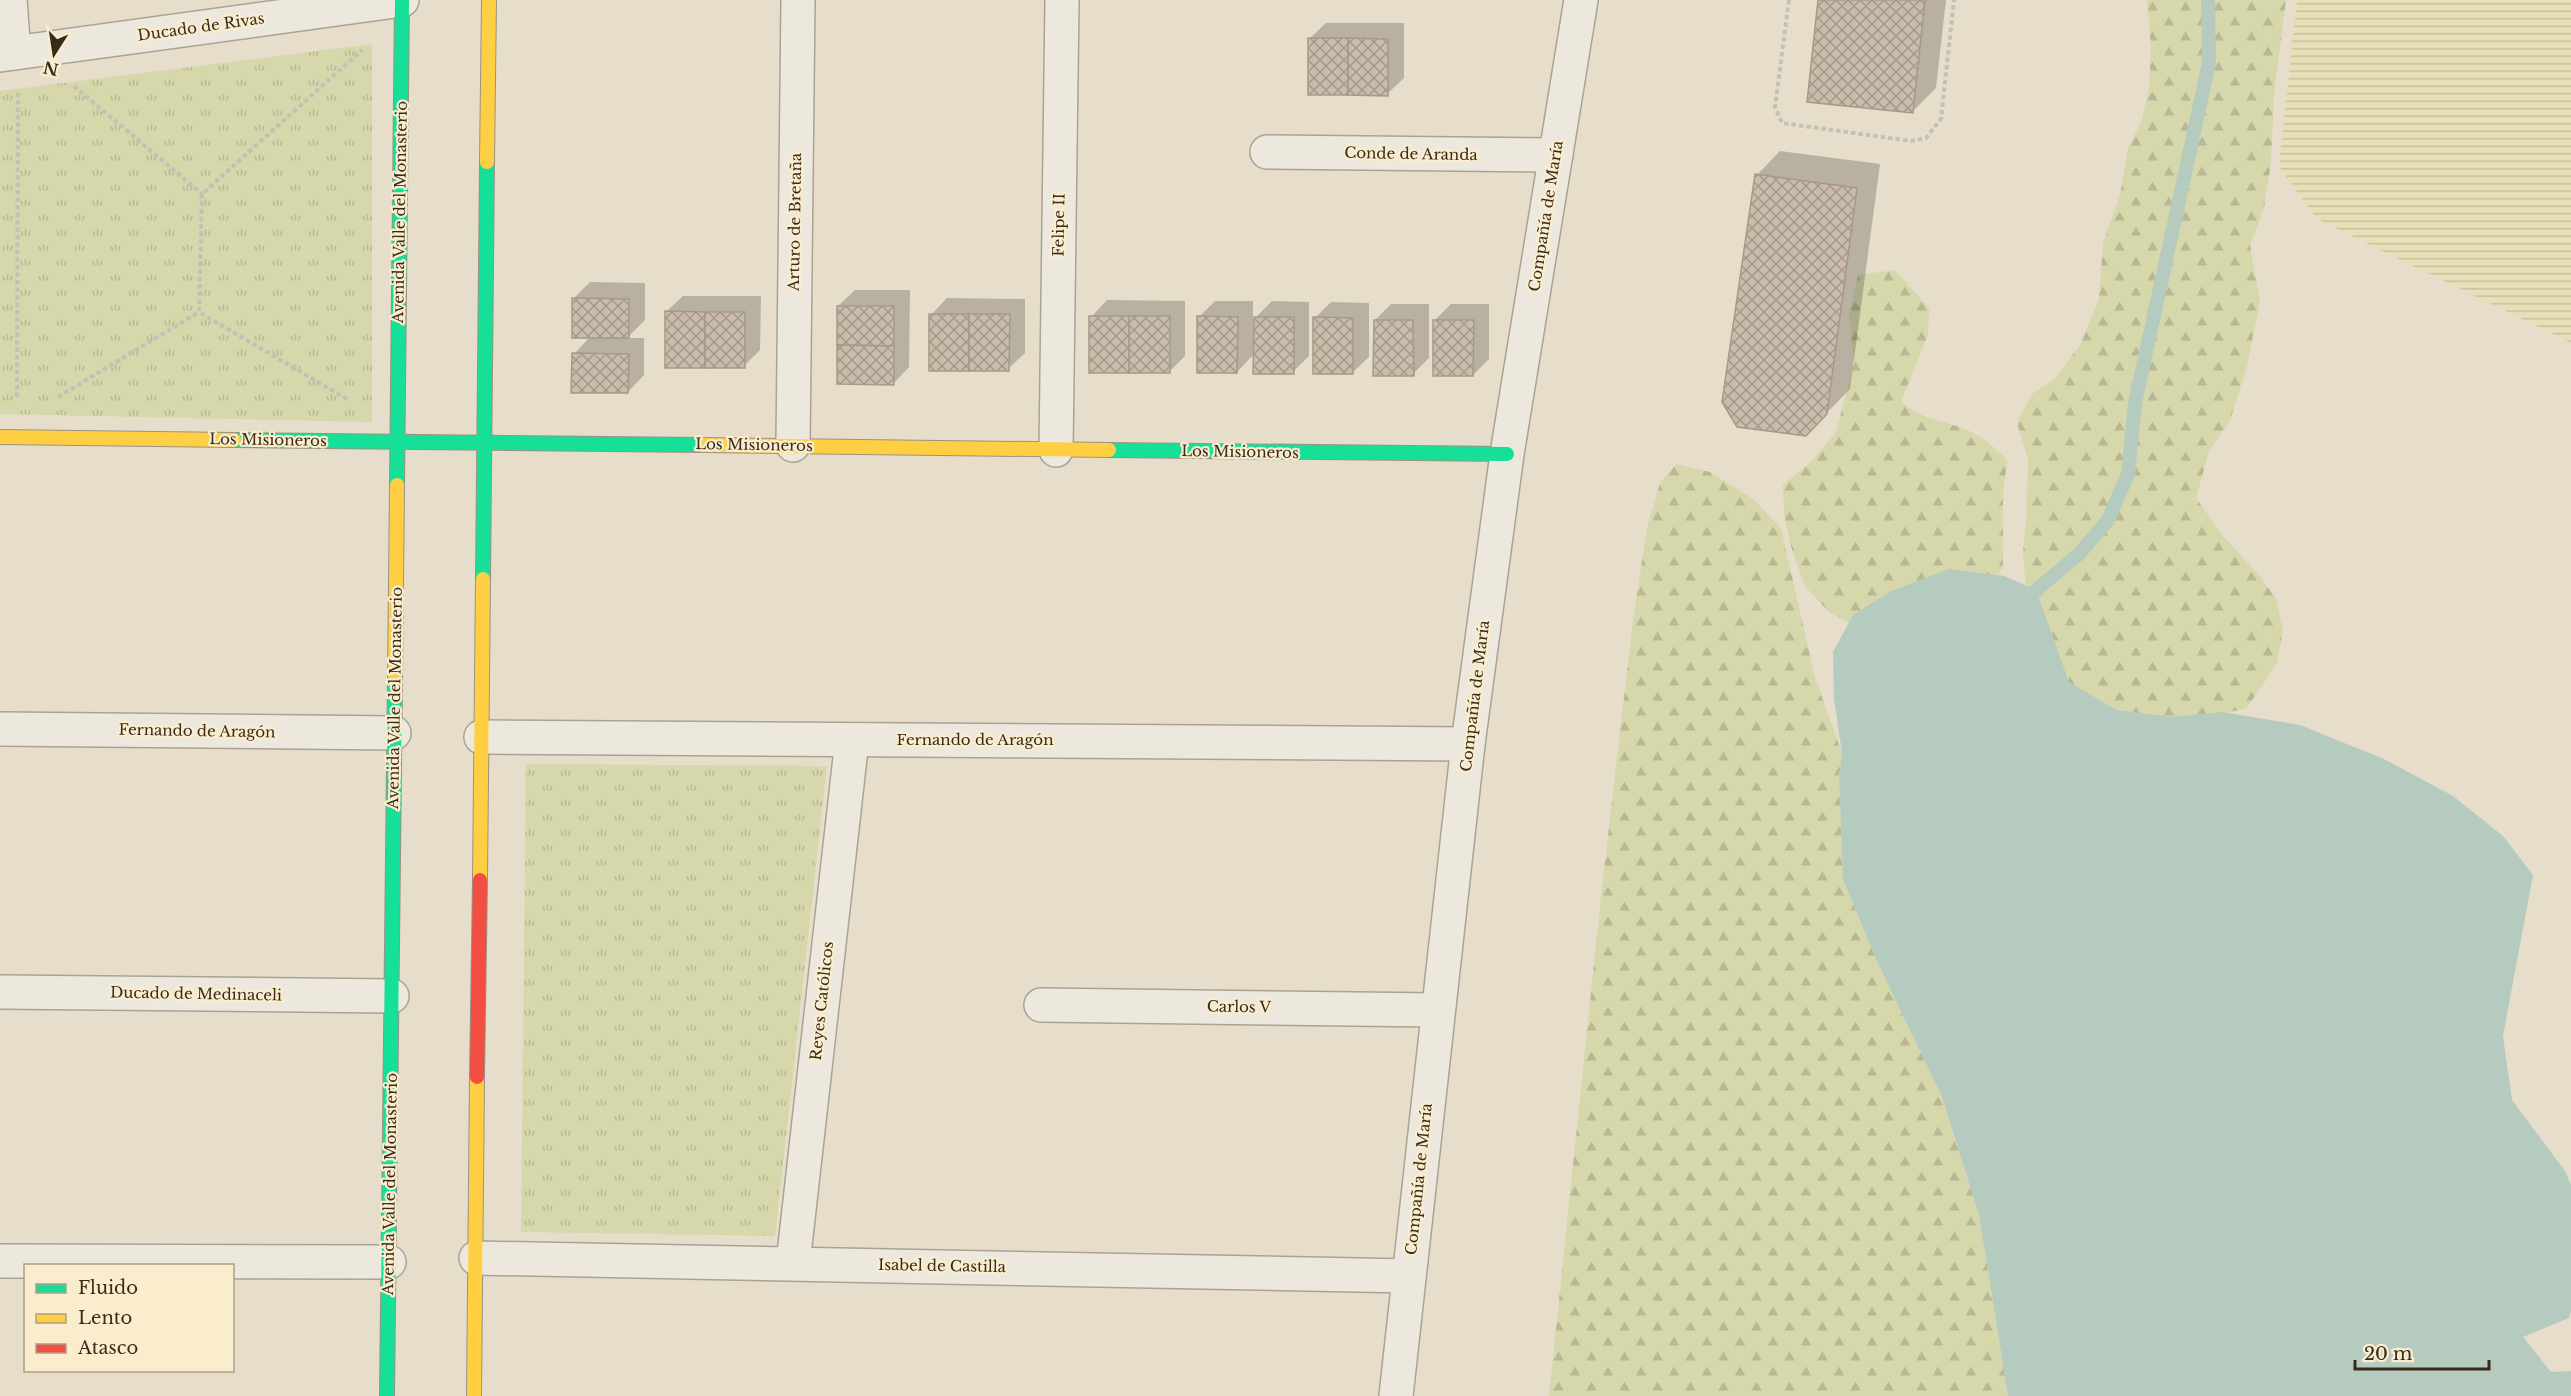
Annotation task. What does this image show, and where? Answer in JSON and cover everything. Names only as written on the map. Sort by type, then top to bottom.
[{"type":"street","points":[[10,0],[11,63]]},
{"type":"street","name":"Ducado de Rivas","points":[[11,63],[402,0]]},
{"type":"street","name":"Avenida Valle del Monasterio","points":[[387,1396],[402,0]]},
{"type":"street","points":[[474,1396],[489,0]]},
{"type":"street","name":"Arturo de Bretaña","points":[[793,445],[798,0]]},
{"type":"street","name":"Felipe II","points":[[1056,450],[1062,0]]},
{"type":"street","name":"Compañía de María","points":[[1396,1396],[1468,744],[1507,454],[1581,0]]},
{"type":"street","name":"Conde de Aranda","points":[[1267,152],[1556,155]]},
{"type":"street","name":"Los Misioneros","points":[[0,437],[1507,454]]},
{"type":"street","name":"Fernando de Aragón","points":[[0,729],[394,733]]},
{"type":"street","name":"Fernando de Aragón","points":[[481,738],[1468,744]]},
{"type":"street","name":"Reyes Católicos","points":[[794,1263],[852,740]]},
{"type":"street","name":"Ducado de Medinaceli","points":[[0,992],[392,996]]},
{"type":"street","name":"Carlos V","points":[[1041,1005],[1438,1010]]},
{"type":"street","name":"Isabel de Castilla","points":[[476,1258],[1409,1276]]},
{"type":"street","points":[[0,1261],[389,1262]]},
{"type":"path","points":[[1789,0],[1775,107],[1782,123],[1911,141],[1926,138],[1941,118],[1954,0]]},
{"type":"path","points":[[199,312],[202,194],[369,44]]},
{"type":"path","points":[[11,63],[17,399]]},
{"type":"path","points":[[72,84],[202,194]]},
{"type":"path","points":[[57,398],[199,312]]},
{"type":"path","points":[[199,312],[354,403]]},
{"type":"shaded area","points":[[2297,0],[2571,0],[2571,343],[2317,219],[2279,167]]},
{"type":"shaded area","points":[[1949,569],[2004,576],[2036,590],[2069,682],[2116,710],[2171,717],[2222,712],[2300,725],[2384,759],[2453,796],[2503,836],[2533,875],[2503,1036],[2512,1100],[2565,1171],[2571,1185],[2571,1311],[2569,1318],[2523,1337],[2551,1372],[2571,1371],[2571,1396],[2008,1396],[1979,1215],[1942,1097],[1875,957],[1843,879],[1839,778],[1842,753],[1834,699],[1833,652],[1853,615],[1891,591]]},
{"type":"green space","points":[[2147,0],[2286,0],[2274,94],[2271,163],[2264,208],[2250,245],[2260,302],[2246,370],[2230,421],[2209,451],[2196,498],[2224,537],[2259,575],[2276,599],[2283,630],[2277,663],[2247,708],[2158,729],[2069,730],[2027,601],[2023,552],[2028,460],[2017,423],[2032,394],[2056,378],[2081,343],[2099,299],[2103,243],[2120,195],[2128,148],[2142,120],[2149,88],[2151,46]]},
{"type":"green space","points":[[372,44],[372,422],[0,414],[0,91]]},
{"type":"green space","points":[[1895,270],[1929,308],[1928,335],[1901,402],[1925,416],[1971,432],[1988,442],[2007,460],[2003,496],[2003,567],[1978,610],[1857,628],[1829,612],[1805,586],[1792,550],[1784,515],[1783,485],[1811,462],[1836,432],[1854,363],[1849,316],[1858,275]]},
{"type":"green space","points":[[1676,464],[1710,472],[1753,499],[1781,528],[1815,677],[1842,753],[1839,778],[1843,879],[1875,957],[1942,1097],[1979,1215],[2008,1396],[1549,1396],[1601,896],[1633,620],[1647,528],[1660,483]]},
{"type":"green space","points":[[526,764],[827,766],[775,1236],[521,1232]]},
{"type":"building","points":[[1818,0],[1925,0],[1913,113],[1807,102]]},
{"type":"building","points":[[1308,38],[1348,38],[1348,95],[1308,95]]},
{"type":"building","points":[[1348,38],[1388,39],[1388,96],[1348,95]]},
{"type":"building","points":[[1755,174],[1857,188],[1827,414],[1806,436],[1737,427],[1722,402]]},
{"type":"building","points":[[572,298],[629,299],[629,338],[572,338]]},
{"type":"building","points":[[837,306],[894,306],[894,346],[837,345]]},
{"type":"building","points":[[665,311],[705,312],[705,368],[665,368]]},
{"type":"building","points":[[705,312],[745,312],[745,368],[705,368]]},
{"type":"building","points":[[929,314],[969,314],[969,371],[929,371]]},
{"type":"building","points":[[969,314],[1010,314],[1009,371],[969,371]]},
{"type":"building","points":[[1089,316],[1129,316],[1129,373],[1089,373]]},
{"type":"building","points":[[1129,316],[1170,316],[1170,373],[1129,373]]},
{"type":"building","points":[[1197,316],[1238,317],[1237,373],[1197,373]]},
{"type":"building","points":[[1254,317],[1294,317],[1294,374],[1253,374]]},
{"type":"building","points":[[1313,317],[1353,318],[1353,374],[1313,374]]},
{"type":"building","points":[[1374,320],[1413,320],[1414,376],[1373,376]]},
{"type":"building","points":[[1433,320],[1474,320],[1473,376],[1433,376]]},
{"type":"building","points":[[837,345],[894,346],[894,385],[837,384]]},
{"type":"building","points":[[572,353],[629,354],[628,393],[571,393]]},
{"type":"waterway","points":[[2036,590],[2079,554],[2108,520],[2128,474],[2135,403],[2209,63],[2208,0]]},
{"type":"traffic: fast","points":[[397,485],[402,0]]},
{"type":"traffic: fast","points":[[483,579],[487,162]]},
{"type":"traffic: fast","points":[[234,440],[703,445]]},
{"type":"traffic: fast","points":[[1109,450],[1507,454]]},
{"type":"traffic: fast","points":[[387,1396],[395,677]]},
{"type":"traffic: slow","points":[[487,162],[489,0]]},
{"type":"traffic: slow","points":[[0,437],[234,440]]},
{"type":"traffic: slow","points":[[703,445],[1109,450]]},
{"type":"traffic: slow","points":[[395,677],[397,485]]},
{"type":"traffic: slow","points":[[480,880],[483,579]]},
{"type":"traffic: slow","points":[[474,1396],[477,1077]]},
{"type":"traffic: jam","points":[[477,1077],[480,880]]}]
